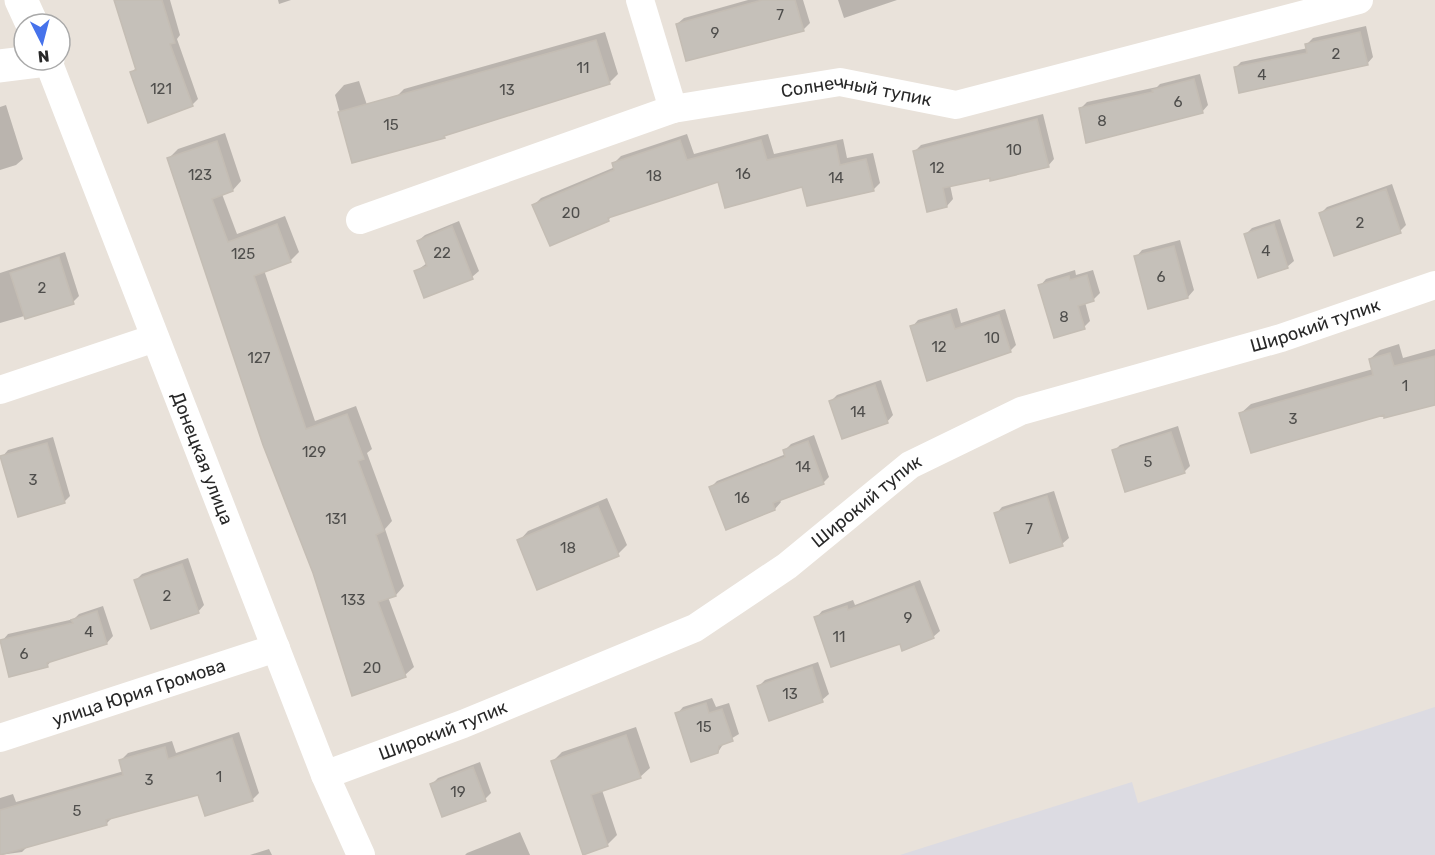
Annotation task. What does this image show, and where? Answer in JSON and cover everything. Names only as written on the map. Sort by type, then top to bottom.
[{"type":"street","points":[[640,0],[673,109]]},
{"type":"street","name":"Солнечный тупик","points":[[360,220],[673,109],[840,81],[956,105],[1359,0]]},
{"type":"street","name":"Донецкая улица","points":[[53,72],[276,648],[360,855]]},
{"type":"street","name":"Широкий тупик","points":[[326,775],[463,724],[695,628],[787,566],[910,465],[1021,411],[1281,338],[1435,285]]},
{"type":"street","points":[[0,390],[155,338]]},
{"type":"street","name":"улица Юрия Громова","points":[[0,738],[276,648]]},
{"type":"shaded area","points":[[1435,707],[1435,855],[900,855],[1132,782],[1138,803]]},
{"type":"building","points":[[114,0],[162,0],[175,43],[170,44],[193,106],[148,123],[130,72],[136,70]]},
{"type":"building","points":[[762,0],[795,0],[804,31],[686,61],[676,24]]},
{"type":"building","points":[[1360,32],[1368,65],[1239,93],[1234,67],[1307,53],[1305,44]]},
{"type":"building","points":[[596,40],[610,84],[444,136],[445,138],[352,163],[338,112]]},
{"type":"building","points":[[1194,79],[1203,113],[1086,143],[1079,108],[1153,92],[1152,90]]},
{"type":"building","points":[[1037,119],[1049,167],[990,181],[990,178],[943,188],[947,207],[927,212],[913,151]]},
{"type":"building","points":[[680,140],[687,160],[761,140],[767,160],[836,145],[840,165],[866,159],[874,191],[807,206],[802,187],[725,208],[718,182],[608,218],[609,221],[550,246],[532,205],[614,170],[612,163]]},
{"type":"building","points":[[217,141],[233,191],[212,199],[228,242],[277,224],[291,262],[254,276],[306,429],[347,414],[364,459],[358,461],[384,531],[376,535],[396,596],[378,602],[406,677],[352,696],[313,573],[263,445],[167,158]]},
{"type":"building","points":[[1386,189],[1401,233],[1334,256],[1319,213]]},
{"type":"building","points":[[1274,224],[1288,268],[1258,278],[1244,234]]},
{"type":"building","points":[[452,226],[473,279],[424,298],[414,271],[427,266],[417,241]]},
{"type":"building","points":[[1174,246],[1188,298],[1148,309],[1134,256]]},
{"type":"building","points":[[59,257],[74,304],[25,319],[10,273]]},
{"type":"building","points":[[1087,275],[1094,301],[1078,306],[1085,329],[1054,338],[1038,285],[1069,276],[1070,280]]},
{"type":"building","points":[[950,314],[955,329],[999,315],[1011,352],[927,381],[910,326]]},
{"type":"building","points":[[1390,353],[1394,366],[1435,356],[1435,405],[1384,418],[1384,415],[1251,453],[1239,413],[1373,375],[1369,359]]},
{"type":"building","points":[[875,385],[888,423],[842,439],[829,401]]},
{"type":"building","points":[[1171,432],[1185,473],[1125,492],[1112,450]]},
{"type":"building","points":[[808,441],[824,484],[773,503],[775,510],[726,530],[709,487],[785,457],[783,450]]},
{"type":"building","points":[[47,443],[65,503],[18,517],[0,456]]},
{"type":"building","points":[[1047,496],[1063,546],[1010,563],[994,513]]},
{"type":"building","points":[[598,506],[619,556],[537,590],[517,540]]},
{"type":"building","points":[[182,564],[199,613],[151,629],[134,580]]},
{"type":"building","points":[[914,586],[934,638],[902,651],[900,644],[831,667],[814,617],[847,606],[848,610]]},
{"type":"building","points":[[97,611],[107,644],[47,663],[48,667],[9,677],[0,640],[73,623],[71,620]]},
{"type":"building","points":[[812,667],[823,702],[769,721],[757,686]]},
{"type":"building","points":[[706,703],[709,713],[722,709],[733,741],[719,746],[718,753],[691,762],[675,713]]},
{"type":"building","points":[[626,735],[641,778],[591,795],[608,846],[583,855],[551,761]]},
{"type":"building","points":[[232,738],[253,801],[205,816],[198,795],[106,820],[107,825],[0,855],[0,810],[123,775],[119,760],[165,747],[168,759]]},
{"type":"building","points":[[473,767],[486,801],[442,817],[430,784]]}]
